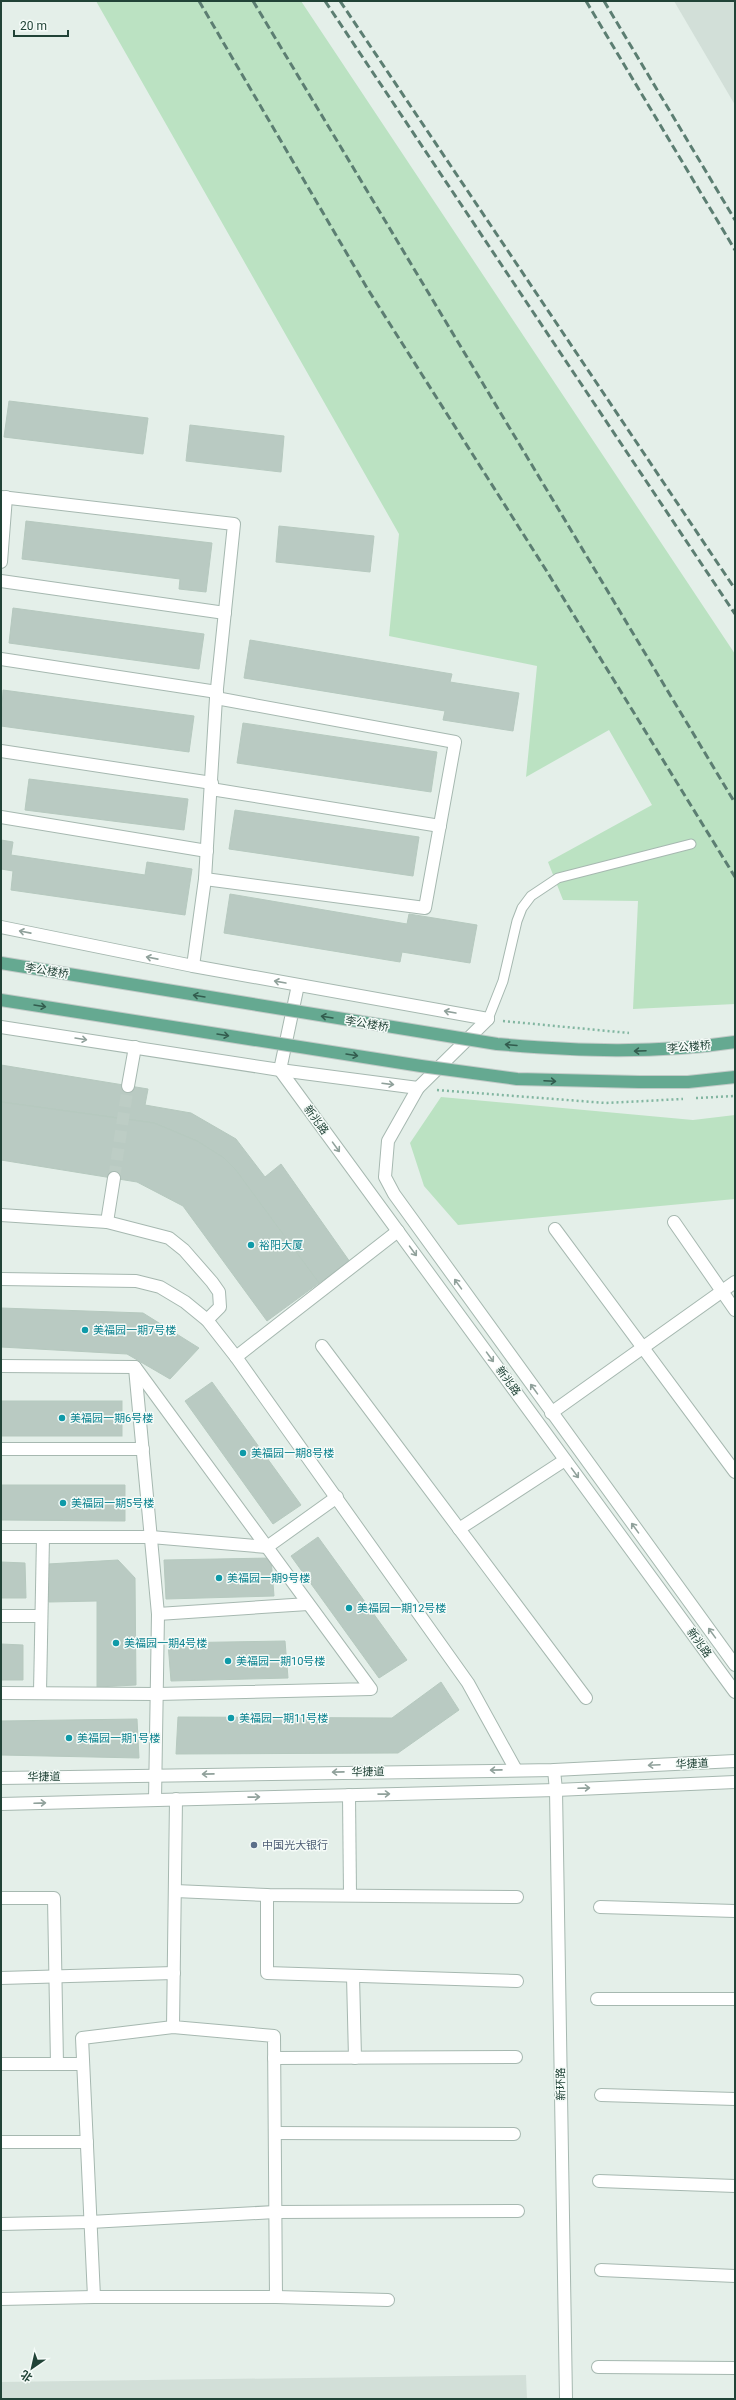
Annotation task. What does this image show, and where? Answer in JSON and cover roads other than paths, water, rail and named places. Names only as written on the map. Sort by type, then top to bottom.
[{"type":"main road","name":"李公楼桥","points":[[1,963],[497,1044],[576,1051],[622,1051],[670,1049],[735,1042]]},
{"type":"main road","points":[[1,1000],[421,1066],[517,1079],[688,1082],[735,1077]]},
{"type":"street","points":[[1,562],[4,497],[234,524],[217,695],[205,879],[193,966]]},
{"type":"street","points":[[1,581],[225,613]]},
{"type":"street","points":[[1,659],[217,695],[455,742],[425,908],[205,879]]},
{"type":"street","points":[[1,751],[440,826]]},
{"type":"street","points":[[1,817],[207,851]]},
{"type":"street","points":[[1,927],[193,966],[488,1019]]},
{"type":"street","points":[[280,1070],[298,985]]},
{"type":"street","name":"新兆路","points":[[488,1019],[418,1088],[388,1141],[385,1177],[394,1194],[551,1413],[735,1665]]},
{"type":"street","points":[[1,1027],[280,1070],[418,1088]]},
{"type":"street","points":[[128,1086],[135,1047]]},
{"type":"street","name":"新兆路","points":[[280,1070],[735,1692]]},
{"type":"street","points":[[107,1222],[114,1178]]},
{"type":"street","points":[[1,1215],[107,1222],[169,1238],[184,1250],[219,1292],[220,1307],[207,1320]]},
{"type":"street","points":[[674,1222],[735,1310]]},
{"type":"street","points":[[555,1229],[735,1472]]},
{"type":"street","points":[[236,1357],[398,1231]]},
{"type":"street","points":[[1,1279],[136,1281],[160,1287],[185,1302],[207,1320],[236,1357],[337,1497],[468,1683],[516,1770]]},
{"type":"street","points":[[551,1413],[735,1282]]},
{"type":"street","points":[[322,1346],[586,1698]]},
{"type":"street","points":[[1,1366],[135,1367]]},
{"type":"street","points":[[135,1367],[158,1614],[155,1774],[156,1800]]},
{"type":"street","points":[[1,1693],[40,1692],[157,1694],[371,1690],[135,1367]]},
{"type":"street","points":[[1,1449],[143,1449]]},
{"type":"street","points":[[459,1528],[565,1460]]},
{"type":"street","points":[[1,1537],[151,1537],[267,1547],[337,1497]]},
{"type":"street","points":[[40,1692],[43,1536]]},
{"type":"street","points":[[158,1614],[308,1604]]},
{"type":"street","points":[[1,1616],[41,1616]]},
{"type":"street","name":"华捷道","points":[[1,1778],[155,1774],[554,1770],[735,1761]]},
{"type":"street","name":"新环路","points":[[554,1770],[556,1790],[566,2399]]},
{"type":"street","name":"华捷道","points":[[1,1804],[556,1790],[735,1782]]},
{"type":"street","points":[[350,1795],[350,1896]]},
{"type":"street","points":[[173,2027],[176,1799]]},
{"type":"street","points":[[175,1891],[267,1895],[517,1897]]},
{"type":"street","points":[[267,1895],[267,1973],[517,1981]]},
{"type":"street","points":[[1,1898],[54,1898],[57,2064]]},
{"type":"street","points":[[600,1906],[735,1911]]},
{"type":"street","points":[[1,1978],[174,1973]]},
{"type":"street","points":[[353,1976],[355,2058]]},
{"type":"street","points":[[597,1999],[735,2000]]},
{"type":"street","points":[[94,2297],[82,2038],[173,2027],[274,2036],[276,2297]]},
{"type":"street","points":[[274,2058],[516,2057]]},
{"type":"street","points":[[1,2064],[83,2064]]},
{"type":"street","points":[[601,2095],[735,2099]]},
{"type":"street","points":[[275,2133],[514,2134]]},
{"type":"street","points":[[1,2142],[87,2142]]},
{"type":"street","points":[[599,2181],[735,2186]]},
{"type":"street","points":[[1,2224],[90,2222],[275,2212],[518,2212]]},
{"type":"street","points":[[601,2270],[735,2276]]},
{"type":"street","points":[[1,2299],[94,2297],[276,2297],[388,2300]]},
{"type":"street","points":[[598,2367],[735,2368]]},
{"type":"lane","points":[[488,1019],[503,981],[517,921],[522,908],[531,896],[558,878],[691,844]]},
{"type":"tunnel","points":[[114,1178],[128,1086]]},
{"type":"railway","points":[[199,1],[367,288],[546,570],[735,877]]},
{"type":"railway","points":[[253,1],[735,803]]},
{"type":"railway","points":[[325,1],[735,614]]},
{"type":"railway","points":[[340,1],[735,589]]},
{"type":"railway","points":[[586,1],[735,250]]},
{"type":"railway","points":[[604,1],[735,220]]},
{"type":"place","name":"裕阳大厦","points":[[251,1245]]},
{"type":"place","name":"美福园一期7号楼","points":[[85,1330]]},
{"type":"place","name":"美福园一期6号楼","points":[[62,1418]]},
{"type":"place","name":"美福园一期8号楼","points":[[243,1453]]},
{"type":"place","name":"美福园一期5号楼","points":[[63,1503]]},
{"type":"place","name":"美福园一期9号楼","points":[[219,1578]]},
{"type":"place","name":"美福园一期12号楼","points":[[349,1608]]},
{"type":"place","name":"美福园一期4号楼","points":[[116,1643]]},
{"type":"place","name":"美福园一期10号楼","points":[[228,1661]]},
{"type":"place","name":"美福园一期11号楼","points":[[231,1718]]},
{"type":"place","name":"美福园一期1号楼","points":[[69,1738]]},
{"type":"place","name":"中国光大银行","points":[[254,1845]]}]
